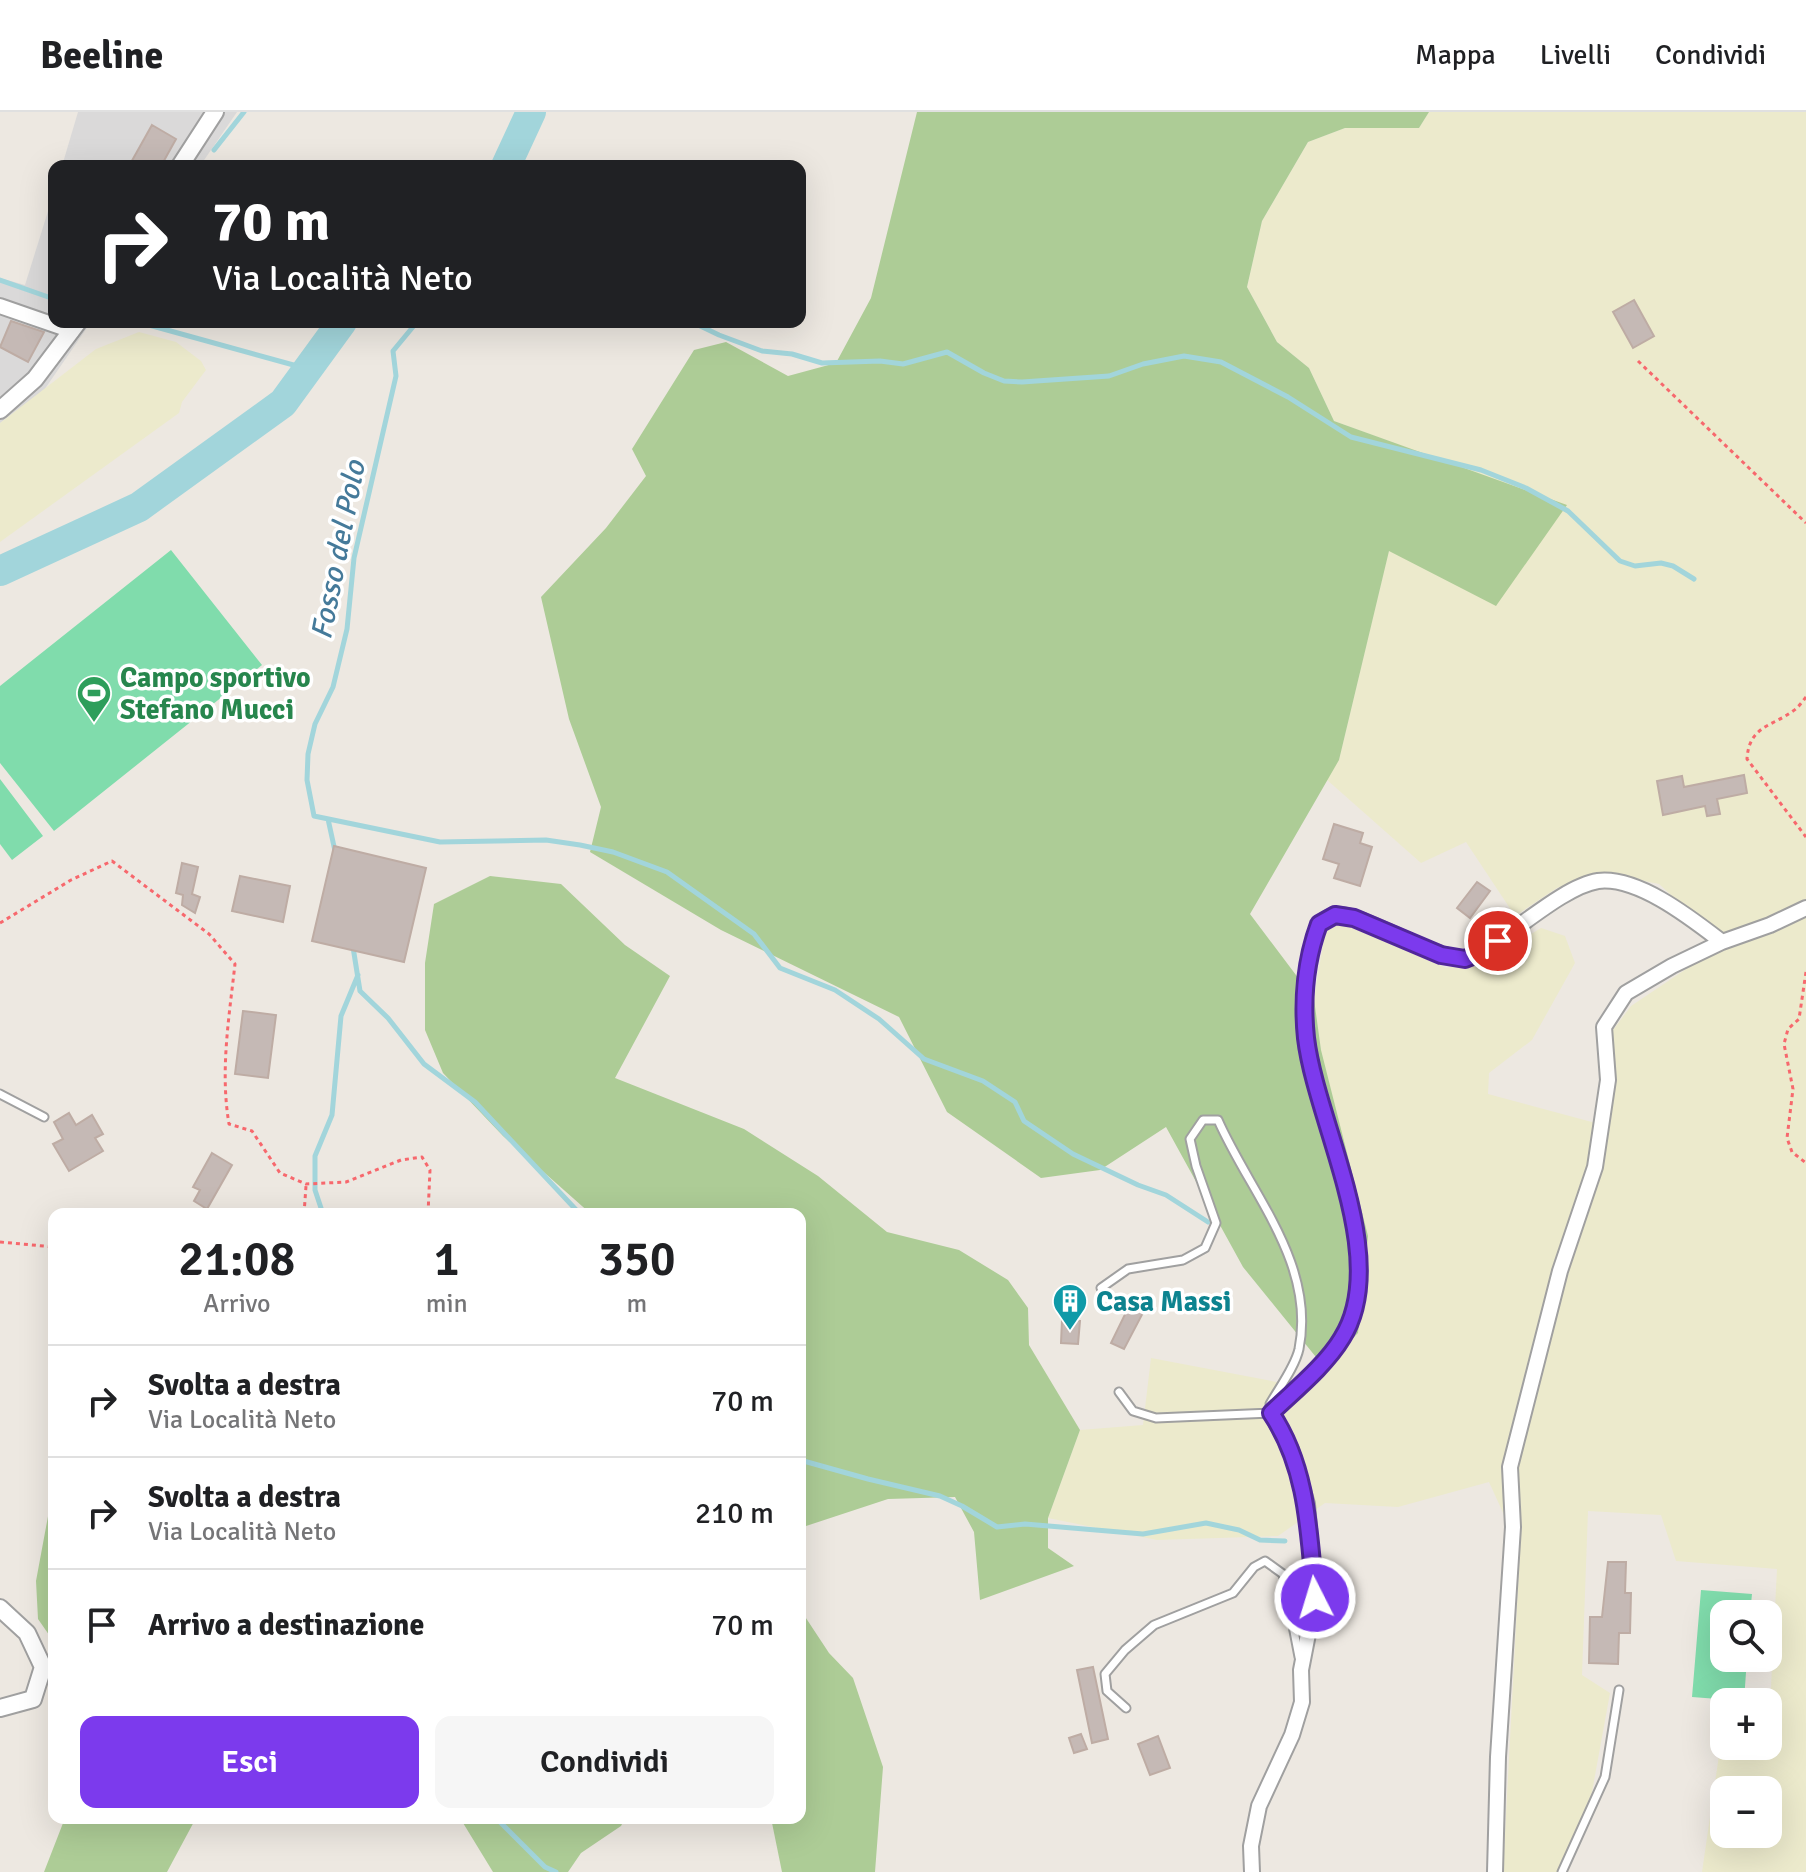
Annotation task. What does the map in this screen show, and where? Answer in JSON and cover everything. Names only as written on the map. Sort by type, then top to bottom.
[{"type":"street","points":[[184,160],[215,112]]},
{"type":"street","points":[[0,306],[48,319]]},
{"type":"street","points":[[0,410],[35,379],[73,328]]},
{"type":"street","points":[[1252,1872],[1251,1846],[1259,1806],[1292,1735],[1302,1702],[1301,1670],[1315,1598],[1307,1504],[1291,1450],[1271,1413],[1342,1338],[1356,1307],[1359,1256],[1341,1169],[1306,1040],[1304,1004],[1311,946],[1319,924],[1335,915],[1354,918],[1441,955],[1465,959],[1485,951],[1575,889],[1598,881],[1620,883],[1653,896],[1679,909],[1722,942]]},
{"type":"street","points":[[1495,1872],[1498,1757],[1513,1527],[1510,1467],[1560,1271],[1595,1167],[1608,1080],[1604,1027],[1626,993],[1722,942],[1806,908]]},
{"type":"street","points":[[0,1608],[27,1633],[43,1667],[33,1699],[0,1708]]},
{"type":"lane","points":[[0,1094],[44,1117]]},
{"type":"lane","points":[[1101,1288],[1128,1269],[1183,1260],[1205,1248],[1216,1223],[1190,1139],[1203,1120],[1218,1120],[1232,1152],[1279,1231],[1301,1296],[1299,1351],[1270,1404],[1271,1413],[1156,1418],[1133,1411],[1119,1392]]},
{"type":"lane","points":[[1126,1708],[1107,1691],[1105,1674],[1125,1650],[1154,1625],[1233,1593],[1254,1567],[1265,1561],[1283,1574],[1301,1670]]},
{"type":"lane","points":[[1562,1872],[1605,1777],[1619,1690]]},
{"type":"path","points":[[1638,361],[1806,523]]},
{"type":"path","points":[[1806,697],[1793,711],[1762,727],[1748,744],[1747,759],[1806,837]]},
{"type":"path","points":[[0,923],[71,880],[112,861],[209,934],[235,964],[224,1092],[229,1124],[252,1131],[280,1173],[306,1184],[346,1182],[391,1163],[422,1157],[430,1170],[428,1208]]},
{"type":"path","points":[[1806,972],[1799,1019],[1788,1029],[1784,1044],[1793,1089],[1787,1138],[1792,1152],[1806,1163]]},
{"type":"path","points":[[304,1208],[306,1184]]},
{"type":"path","points":[[0,1242],[48,1246]]},
{"type":"shaded area","points":[[78,112],[237,112],[204,160],[64,160]]},
{"type":"shaded area","points":[[1429,112],[1806,112],[1806,1872],[1702,1872],[1710,1817],[1710,1848],[1782,1848],[1782,1776],[1716,1776],[1718,1760],[1782,1760],[1782,1688],[1771,1688],[1772,1672],[1782,1672],[1782,1600],[1775,1600],[1777,1569],[1676,1561],[1661,1515],[1588,1511],[1582,1675],[1610,1693],[1592,1792],[1559,1872],[1503,1872],[1520,1550],[1489,1482],[1398,1507],[1325,1503],[1278,1536],[1157,1540],[1048,1518],[1080,1430],[1143,1425],[1151,1358],[1303,1387],[1358,1333],[1314,999],[1325,932],[1341,923],[1446,968],[1488,960],[1541,928],[1565,936],[1575,963],[1532,1040],[1489,1073],[1488,1094],[1603,1125],[1613,1030],[1631,1006],[1722,942],[1659,884],[1600,872],[1557,888],[1515,916],[1466,842],[1421,863],[1326,779],[1339,760],[1389,550],[1566,506],[1334,421],[1309,368],[1277,342],[1247,287],[1262,221],[1308,142],[1345,128],[1419,128]]},
{"type":"shaded area","points":[[48,211],[48,328],[87,328],[42,393],[0,423],[0,278],[25,285]]},
{"type":"shaded area","points":[[139,332],[176,342],[201,361],[206,370],[182,402],[179,413],[0,542],[0,423],[96,349]]},
{"type":"green space","points":[[917,112],[1429,112],[1419,128],[1345,128],[1308,142],[1262,221],[1247,287],[1277,342],[1309,368],[1334,421],[1567,505],[1496,606],[1389,551],[1339,760],[1250,914],[1314,999],[1321,1050],[1368,1236],[1358,1333],[1324,1367],[1243,1267],[1166,1127],[1100,1170],[1041,1178],[947,1112],[899,1017],[721,930],[590,852],[601,807],[569,719],[541,597],[606,528],[646,476],[632,449],[694,350],[726,342],[788,376],[836,363],[871,298]]},
{"type":"green space","name":"Campo sportivo Stefano Mucci","points":[[171,550],[262,665],[54,831],[0,763],[0,686]]},
{"type":"green space","points":[[0,779],[43,836],[12,860],[0,844]]},
{"type":"green space","points":[[490,876],[561,884],[625,945],[670,976],[615,1078],[744,1129],[818,1176],[887,1232],[959,1250],[1008,1280],[1028,1308],[1029,1345],[1080,1430],[1048,1518],[1048,1548],[1074,1566],[980,1600],[974,1532],[955,1497],[888,1499],[806,1526],[806,1208],[584,1208],[503,1136],[443,1073],[425,1030],[425,963],[434,904]]},
{"type":"green space","points":[[48,1516],[48,1633],[38,1619],[36,1581]]},
{"type":"green space","points":[[1701,1590],[1752,1594],[1751,1600],[1710,1600],[1710,1672],[1746,1672],[1745,1688],[1710,1688],[1710,1698],[1692,1697]]},
{"type":"green space","points":[[806,1618],[829,1653],[853,1678],[883,1767],[875,1872],[782,1872],[772,1824],[806,1824]]},
{"type":"green space","points":[[63,1824],[193,1824],[167,1872],[44,1872]]},
{"type":"green space","points":[[464,1824],[622,1824],[581,1853],[568,1872],[493,1872]]},
{"type":"building","points":[[152,125],[176,139],[164,160],[132,160]]},
{"type":"building","points":[[1634,300],[1654,336],[1633,348],[1613,312]]},
{"type":"building","points":[[11,321],[44,332],[28,362],[0,347]]},
{"type":"building","points":[[1744,775],[1747,793],[1717,799],[1720,814],[1707,816],[1705,806],[1663,815],[1657,781],[1682,776],[1684,787]]},
{"type":"building","points":[[1334,824],[1363,833],[1360,843],[1372,847],[1360,886],[1334,878],[1339,864],[1323,859]]},
{"type":"building","points":[[334,846],[426,868],[404,962],[312,941]]},
{"type":"building","points":[[182,863],[198,867],[192,894],[200,897],[195,913],[182,905],[183,895],[176,893]]},
{"type":"building","points":[[240,876],[290,886],[283,922],[232,911]]},
{"type":"building","points":[[1477,882],[1490,891],[1470,918],[1457,908]]},
{"type":"building","points":[[243,1011],[276,1015],[268,1078],[235,1074]]},
{"type":"building","points":[[69,1113],[76,1125],[92,1115],[103,1134],[95,1138],[103,1151],[69,1171],[53,1144],[63,1139],[54,1122]]},
{"type":"building","points":[[212,1153],[232,1165],[208,1208],[194,1201],[200,1190],[193,1187]]},
{"type":"building","points":[[1132,1300],[1146,1307],[1124,1349],[1111,1343]]},
{"type":"building","name":"Casa Massi","points":[[1062,1320],[1080,1321],[1078,1344],[1061,1343]]},
{"type":"building","points":[[1608,1562],[1626,1562],[1625,1593],[1631,1593],[1630,1633],[1619,1633],[1618,1664],[1589,1663],[1590,1617],[1602,1617]]},
{"type":"building","points":[[1093,1667],[1108,1739],[1092,1743],[1077,1670]]},
{"type":"building","points":[[1081,1734],[1087,1749],[1074,1753],[1069,1738]]},
{"type":"building","points":[[1158,1736],[1170,1768],[1150,1775],[1138,1744]]},
{"type":"waterway","points":[[214,150],[244,112]]},
{"type":"waterway","points":[[509,160],[531,112]]},
{"type":"waterway","points":[[0,280],[48,297]]},
{"type":"waterway","points":[[160,328],[308,369]]},
{"type":"waterway","points":[[0,571],[139,507],[283,403],[338,328]]},
{"type":"waterway","points":[[412,328],[393,351],[396,376],[354,558],[347,629],[333,687],[315,724],[308,754],[307,780],[314,816],[440,842],[546,840],[580,845],[613,852],[667,872],[754,934],[780,968],[835,990],[879,1019],[924,1059],[983,1081],[1015,1102],[1024,1121],[1073,1154],[1166,1195],[1208,1222]]},
{"type":"waterway","points":[[704,328],[762,351],[792,354],[822,363],[880,361],[903,364],[947,352],[1004,381],[1109,376],[1143,364],[1184,356],[1221,362],[1288,397],[1351,437],[1481,470],[1526,488],[1568,511],[1620,561],[1635,566],[1661,563],[1673,566],[1694,579]]},
{"type":"waterway","name":"Fosso del Polo","points":[[328,819],[335,851]]},
{"type":"waterway","name":"Fosso del Polo","points":[[353,947],[360,991],[388,1018],[424,1064],[475,1102],[574,1208]]},
{"type":"waterway","points":[[321,1208],[315,1190],[315,1156],[332,1115],[341,1016],[358,975]]},
{"type":"waterway","name":"Fosso del Polo","points":[[806,1462],[940,1496],[997,1527],[1025,1524],[1143,1534],[1206,1523],[1239,1530],[1260,1540],[1285,1541]]},
{"type":"waterway","points":[[502,1824],[545,1867],[556,1872]]},
{"type":"place","name":"Campo sportivo Stefano Mucci","points":[[94,724]]},
{"type":"place","name":"Casa Massi","points":[[1070,1332]]},
{"type":"route","points":[[1315,1598],[1307,1504],[1291,1450],[1271,1413],[1342,1338],[1356,1307],[1359,1256],[1341,1169],[1306,1040],[1304,1004],[1311,946],[1319,924],[1335,915],[1354,918],[1441,955],[1465,959],[1485,951],[1498,941]]}]
